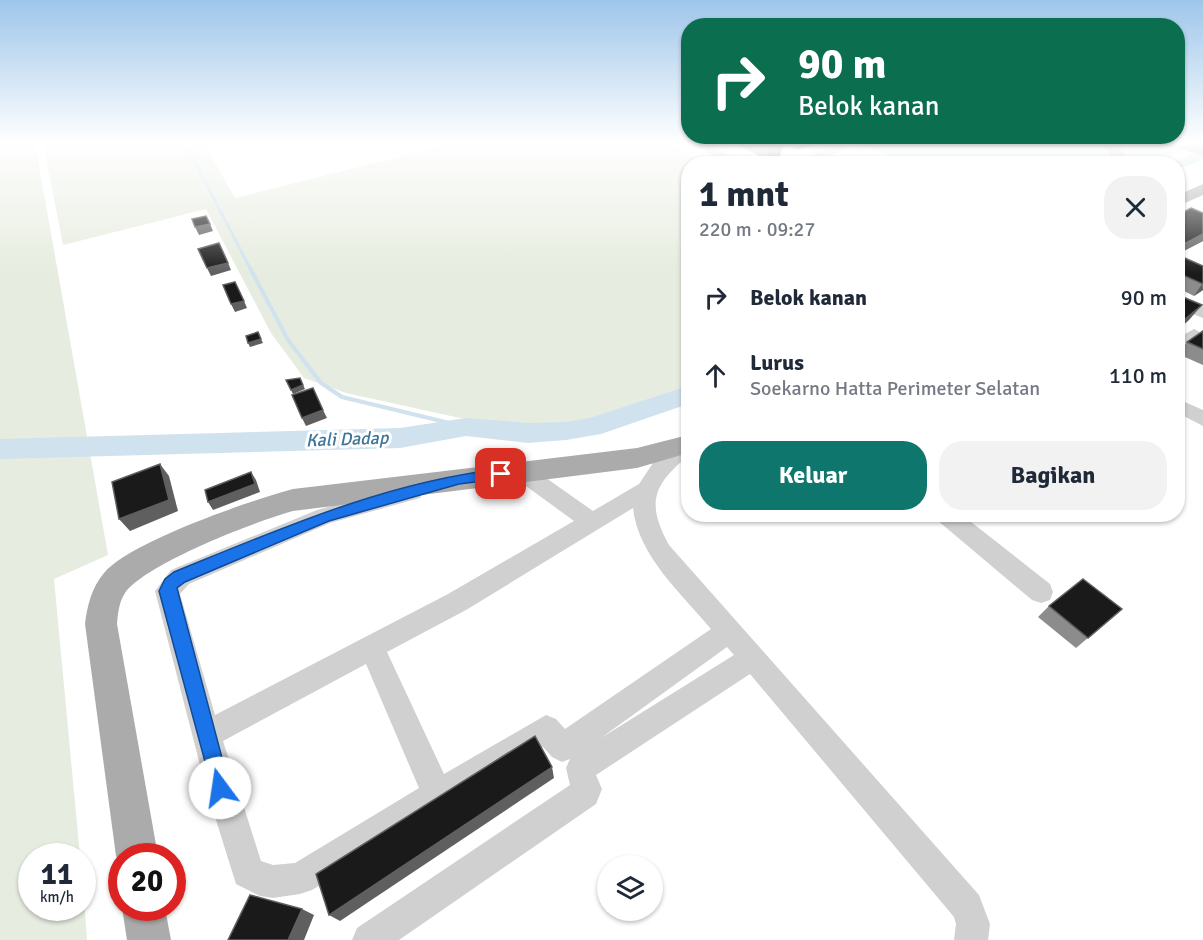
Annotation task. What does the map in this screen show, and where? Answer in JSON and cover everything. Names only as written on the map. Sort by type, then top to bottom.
[{"type":"main road","points":[[1185,198],[1203,189]]},
{"type":"main road","points":[[1185,211],[1203,208]]},
{"type":"main road","points":[[135,843],[101,624],[103,604],[114,580],[130,567],[150,556],[272,505],[459,479],[647,457],[681,446]]},
{"type":"main road","points":[[146,921],[149,940]]},
{"type":"street","points":[[1185,305],[1203,313]]},
{"type":"street","points":[[1185,341],[1194,334]]},
{"type":"street","points":[[1185,409],[1203,419]]},
{"type":"street","points":[[681,450],[658,469],[646,490],[644,504],[651,536],[661,552],[967,908],[973,924],[971,940]]},
{"type":"street","points":[[522,472],[592,522]]},
{"type":"street","points":[[459,479],[325,516],[180,577],[171,584],[167,591],[220,788],[248,872],[258,880],[275,883],[300,878],[546,729],[562,747],[566,746],[729,631]]},
{"type":"street","points":[[207,734],[457,602],[646,490]]},
{"type":"street","points":[[955,522],[1041,592]]},
{"type":"street","points":[[372,647],[438,796]]},
{"type":"street","points":[[369,940],[585,793],[587,789],[581,777],[581,768],[752,658]]},
{"type":"shaded area","points":[[0,187],[43,187],[108,555],[54,579],[79,843],[18,843],[18,921],[86,921],[87,940],[0,940]]},
{"type":"shaded area","points":[[52,187],[229,187],[235,198],[279,187],[681,187],[681,389],[655,402],[561,426],[469,420],[346,393],[304,378],[271,333],[206,209],[63,245]]},
{"type":"building","points":[[1191,208],[1203,213],[1203,234],[1186,243],[1185,242],[1185,211]]},
{"type":"building","points":[[206,216],[210,224],[195,227],[192,219]]},
{"type":"building","points":[[219,243],[228,263],[207,268],[198,249]]},
{"type":"building","points":[[1185,258],[1203,266],[1203,284],[1185,276]]},
{"type":"building","points":[[235,282],[244,301],[231,304],[223,285]]},
{"type":"building","points":[[1185,298],[1202,305],[1185,319]]},
{"type":"building","points":[[1203,331],[1203,349],[1187,342]]},
{"type":"building","points":[[258,332],[261,339],[248,343],[246,336]]},
{"type":"building","points":[[300,378],[303,385],[291,390],[286,380]]},
{"type":"building","points":[[313,388],[323,410],[302,418],[292,395]]},
{"type":"building","points":[[160,464],[169,500],[119,519],[112,482]]},
{"type":"building","points":[[251,472],[255,484],[208,502],[205,490]]},
{"type":"building","points":[[1083,579],[1122,609],[1088,638],[1049,606]]},
{"type":"building","points":[[535,736],[552,767],[329,915],[316,874]]},
{"type":"building","points":[[250,895],[302,909],[288,940],[228,940]]},
{"type":"waterway","points":[[208,187],[251,270]]},
{"type":"waterway","points":[[250,268],[288,340],[321,383],[342,397],[466,427]]},
{"type":"waterway","name":"Kali Dadap","points":[[0,449],[400,438],[466,427],[528,433],[566,431],[592,427],[681,397]]},
{"type":"route","points":[[220,788],[167,591],[171,584],[180,577],[325,516],[459,479],[501,474]]}]
